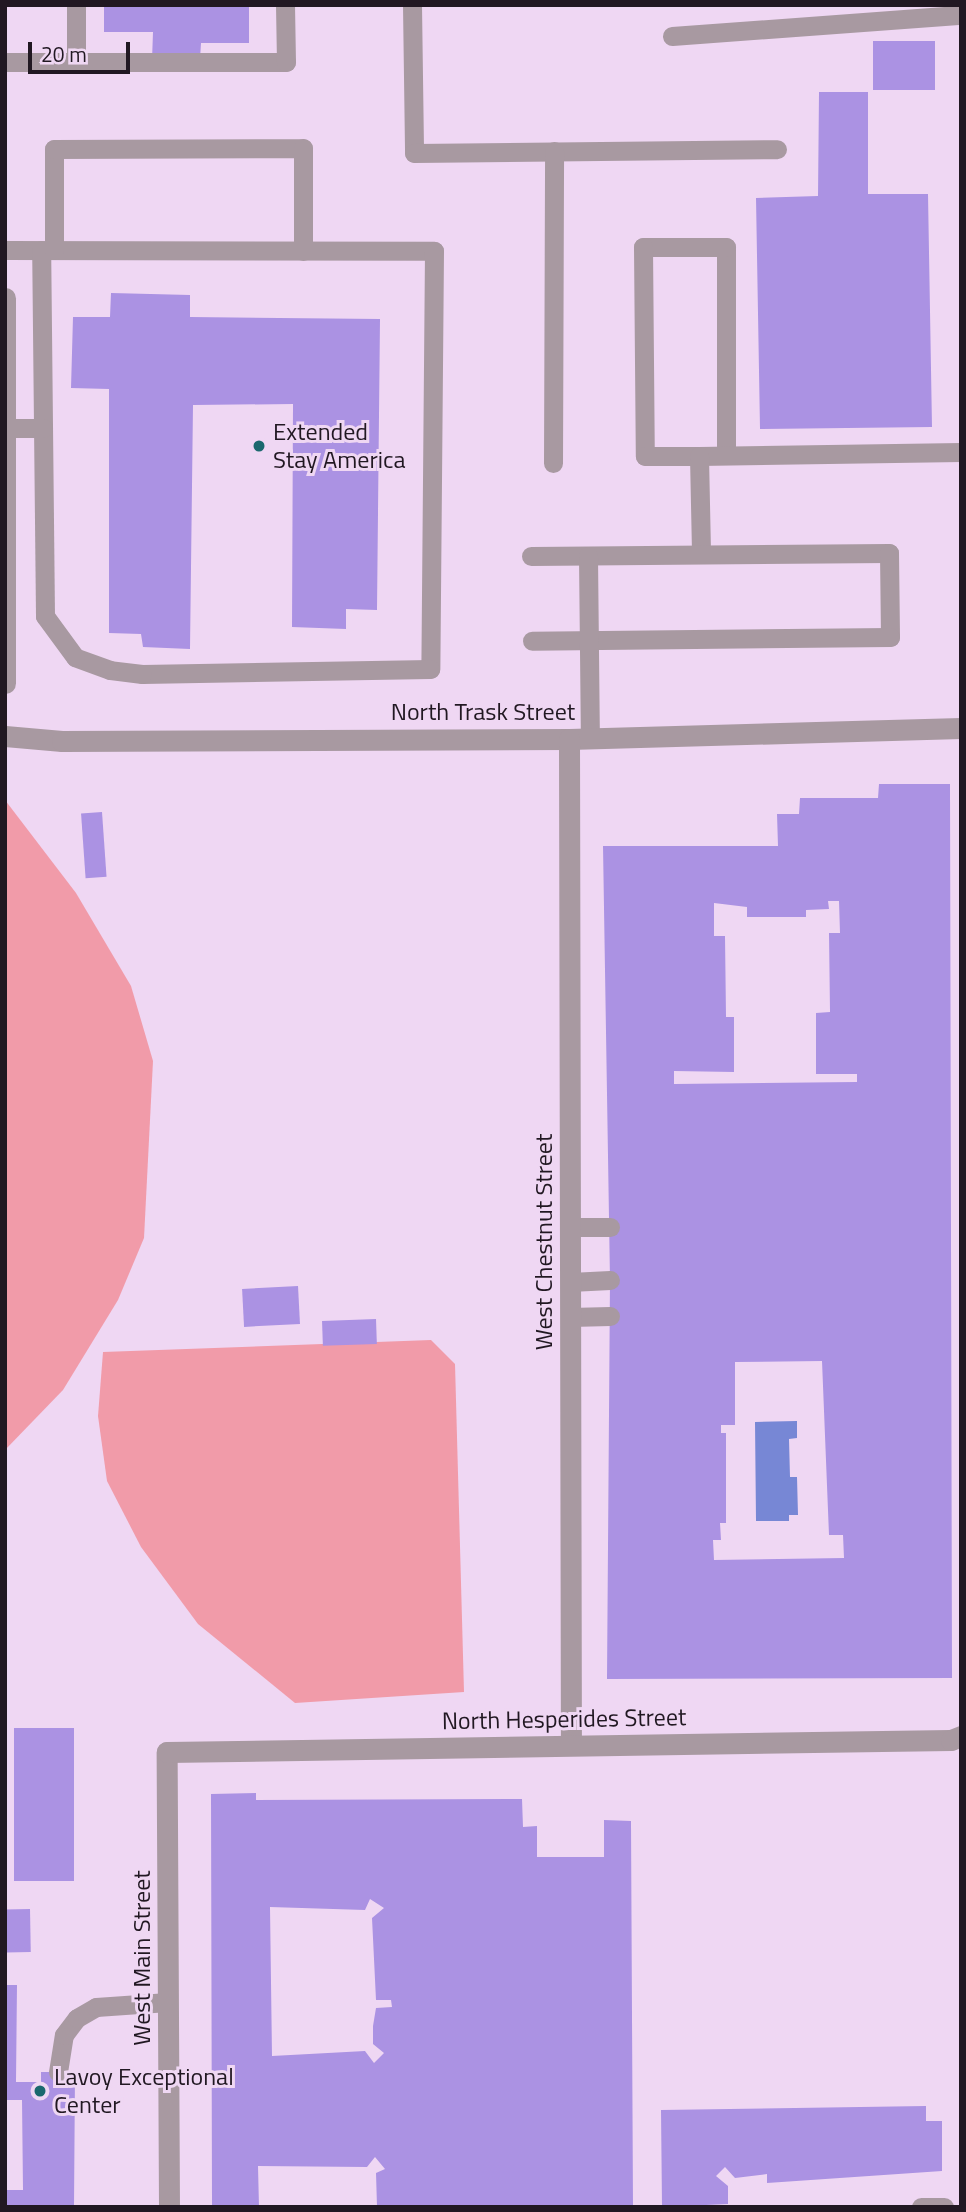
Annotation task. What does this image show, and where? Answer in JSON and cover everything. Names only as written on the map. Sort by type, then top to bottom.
[{"type":"street","points":[[5,298],[5,683]]},
{"type":"street","name":"North Trask Street","points":[[5,736],[62,741],[579,738],[961,728]]},
{"type":"street","name":"West Chestnut Street","points":[[571,1745],[570,1227],[579,738]]},
{"type":"street","name":"North Hesperides Street","points":[[167,1752],[951,1740],[961,1736]]},
{"type":"street","name":"West Main Street","points":[[167,1752],[169,2207]]},
{"type":"lane","points":[[76,5],[76,62]]},
{"type":"lane","points":[[5,62],[286,62],[285,5]]},
{"type":"lane","points":[[412,5],[414,153],[778,149]]},
{"type":"lane","points":[[672,36],[961,15]]},
{"type":"lane","points":[[5,250],[48,250],[303,251],[434,251],[430,669],[142,674],[110,670],[75,657],[45,616],[43,428],[48,250],[54,149],[303,148],[303,251]]},
{"type":"lane","points":[[554,151],[554,463]]},
{"type":"lane","points":[[726,455],[726,247],[643,247],[645,456],[699,456],[961,452]]},
{"type":"lane","points":[[6,428],[43,428]]},
{"type":"lane","points":[[699,456],[701,554]]},
{"type":"lane","points":[[531,556],[889,553],[890,638],[532,641]]},
{"type":"lane","points":[[579,738],[589,640],[588,556]]},
{"type":"lane","points":[[570,1227],[610,1227]]},
{"type":"lane","points":[[570,1282],[610,1280]]},
{"type":"lane","points":[[570,1317],[610,1316]]},
{"type":"lane","points":[[58,2072],[64,2035],[76,2018],[96,2007],[168,2002]]},
{"type":"lane","points":[[921,2207],[944,2207]]},
{"type":"shaded area","points":[[5,800],[76,893],[131,986],[153,1061],[144,1238],[118,1300],[63,1390],[5,1450]]},
{"type":"shaded area","points":[[431,1340],[455,1364],[464,1692],[295,1703],[198,1624],[141,1547],[107,1481],[98,1416],[103,1352]]},
{"type":"water","points":[[797,1421],[797,1438],[789,1439],[790,1477],[797,1477],[798,1515],[789,1515],[789,1521],[756,1521],[755,1422]]},
{"type":"building","points":[[104,5],[249,5],[249,43],[201,43],[200,59],[152,60],[153,32],[104,32]]},
{"type":"building","points":[[873,41],[935,41],[935,90],[873,90]]},
{"type":"building","points":[[819,92],[868,92],[868,194],[928,194],[932,427],[760,429],[756,198],[818,196]]},
{"type":"building","points":[[111,293],[190,295],[190,317],[380,319],[377,610],[346,609],[346,629],[292,627],[293,404],[193,405],[190,649],[143,647],[141,634],[109,633],[109,389],[71,388],[73,317],[110,317]]},
{"type":"building","points":[[879,784],[950,784],[952,1678],[607,1679],[610,1280],[603,846],[778,846],[777,814],[799,814],[800,798],[878,798]],"holes":[[[828,901],[839,901],[840,933],[829,933],[830,1012],[816,1013],[816,1074],[857,1074],[857,1082],[674,1084],[674,1071],[734,1072],[734,1017],[726,1017],[725,936],[714,936],[714,903],[747,907],[747,917],[806,917],[806,910],[829,909]],[[822,1361],[829,1535],[843,1535],[844,1558],[714,1560],[713,1540],[721,1540],[720,1523],[726,1523],[726,1433],[721,1433],[721,1425],[735,1425],[735,1362]]]},
{"type":"building","points":[[102,812],[107,877],[86,878],[81,813]]},
{"type":"building","points":[[298,1286],[300,1324],[244,1327],[242,1289]]},
{"type":"building","points":[[376,1319],[377,1344],[323,1346],[322,1321]]},
{"type":"building","points":[[14,1728],[74,1728],[74,1881],[14,1881]]},
{"type":"building","points":[[256,1793],[256,1800],[522,1799],[523,1827],[537,1826],[537,1857],[604,1857],[604,1820],[631,1821],[633,2207],[377,2207],[376,2173],[385,2169],[375,2157],[367,2167],[258,2166],[259,2207],[212,2207],[211,1794]],"holes":[[[370,1899],[384,1908],[372,1918],[376,2000],[391,2000],[392,2007],[376,2008],[373,2044],[384,2053],[374,2063],[365,2051],[272,2056],[270,1907],[365,1910]]]},
{"type":"building","points":[[5,1909],[30,1909],[31,1952],[6,1952]]},
{"type":"building","name":"Lavoy Exceptional Center","points":[[5,1985],[17,1985],[16,2082],[41,2082],[41,2072],[75,2072],[74,2207],[5,2207],[5,2190],[23,2190],[22,2100],[5,2100]]},
{"type":"building","points":[[926,2106],[926,2121],[942,2121],[942,2171],[767,2183],[767,2174],[735,2178],[725,2167],[716,2176],[728,2186],[728,2204],[662,2207],[661,2110]]},
{"type":"place","name":"Extended Stay America","points":[[259,446]]},
{"type":"place","name":"Lavoy Exceptional Center","points":[[40,2091]]}]
